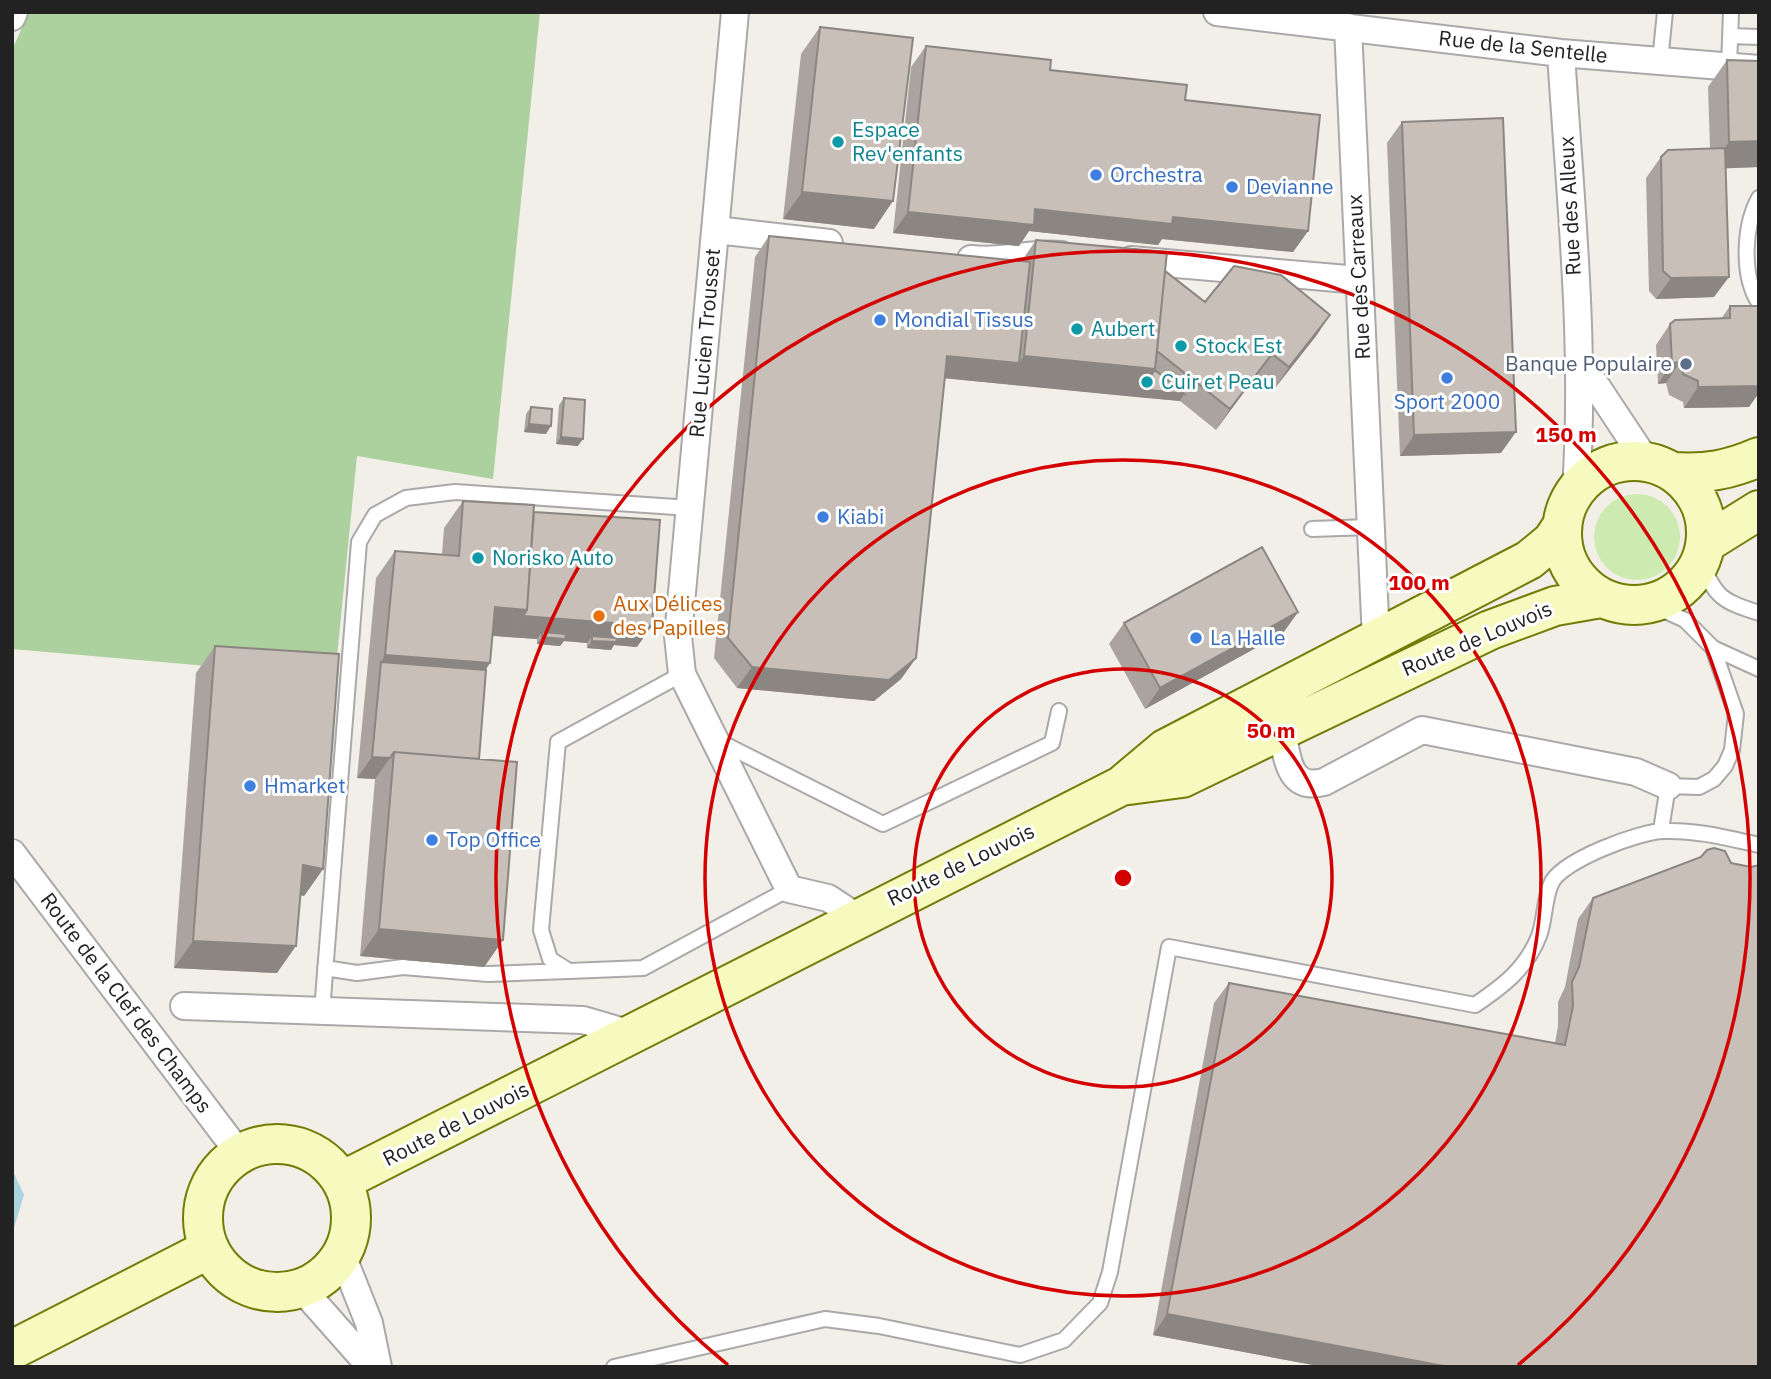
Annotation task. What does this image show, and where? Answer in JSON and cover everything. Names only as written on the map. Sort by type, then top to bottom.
[{"type":"main road","points":[[1759,457],[1729,470],[1705,474],[1626,460],[1607,465],[1589,475],[1576,489],[1566,507],[1562,526],[1563,547],[1570,568],[1583,585],[1601,598],[1625,605],[1650,604],[1680,589],[1703,553],[1759,510]]},
{"type":"main road","points":[[1660,466],[1689,485],[1700,503],[1706,523],[1703,553]]},
{"type":"main road","name":"Route de Louvois","points":[[342,1181],[857,917],[1121,786],[1165,748],[1529,560],[1552,541],[1562,526]]},
{"type":"main road","name":"Route de Louvois","points":[[1121,786],[1182,778],[1490,630],[1555,606],[1601,598]]},
{"type":"main road","points":[[285,1143],[308,1150],[328,1163],[342,1181],[350,1205],[351,1231],[342,1255],[324,1275],[301,1289],[285,1292],[258,1290],[238,1281],[221,1267],[209,1249],[203,1228],[203,1206],[209,1185],[222,1166],[239,1153],[261,1145],[285,1143]]},
{"type":"main road","points":[[12,1350],[209,1249]]},
{"type":"street","points":[[12,17],[15,12]]},
{"type":"street","name":"Rue Lucien Trousset","points":[[736,12],[678,636],[682,674],[789,890]]},
{"type":"street","name":"Rue de la Sentelle","points":[[1217,12],[1292,15],[1348,27],[1561,53],[1759,69]]},
{"type":"street","name":"Rue des Carreaux","points":[[1348,27],[1376,640]]},
{"type":"street","name":"Rue des Alleux","points":[[1561,53],[1579,360],[1581,422],[1576,489]]},
{"type":"street","points":[[716,230],[850,245]]},
{"type":"street","points":[[944,256],[998,262],[1037,253],[1360,280]]},
{"type":"street","points":[[1579,360],[1660,466]]},
{"type":"street","points":[[1282,730],[1291,770],[1299,781],[1311,785],[1324,782],[1422,730],[1636,772],[1668,786]]},
{"type":"street","name":"Route de la Clef des Champs","points":[[12,853],[239,1153]]},
{"type":"street","points":[[789,890],[828,898],[857,917]]},
{"type":"street","points":[[184,1006],[583,1020],[631,1034]]},
{"type":"street","points":[[342,1255],[369,1323],[378,1367]]},
{"type":"street","points":[[301,1289],[371,1367]]},
{"type":"lane","points":[[1660,61],[1665,12]]},
{"type":"lane","points":[[1729,66],[1731,12]]},
{"type":"lane","points":[[1730,36],[1759,37]]},
{"type":"lane","points":[[1759,198],[1751,213],[1746,251],[1754,296],[1759,303]]},
{"type":"lane","points":[[1746,251],[1759,233]]},
{"type":"lane","points":[[321,1011],[359,542],[375,515],[406,498],[455,492],[690,508]]},
{"type":"lane","points":[[1312,529],[1370,527]]},
{"type":"lane","points":[[1703,553],[1713,592],[1727,603],[1759,613]]},
{"type":"lane","points":[[1650,604],[1685,620],[1713,648],[1755,669],[1759,668]]},
{"type":"lane","points":[[1661,830],[1668,786],[1699,787],[1714,779],[1725,766],[1732,750],[1736,714],[1713,648]]},
{"type":"lane","points":[[569,971],[550,959],[541,930],[558,741],[682,674]]},
{"type":"lane","points":[[714,739],[883,824],[1052,743],[1059,711]]},
{"type":"lane","points":[[614,1367],[825,1319],[878,1326],[1020,1354],[1064,1340],[1100,1303],[1110,1272],[1169,947],[1475,1005],[1514,977],[1539,936],[1551,882],[1568,865],[1603,849],[1661,830],[1700,832],[1759,845]]},
{"type":"lane","points":[[325,968],[357,972],[404,967],[488,974],[643,968],[789,890]]},
{"type":"green space","points":[[29,12],[540,12],[493,479],[357,456],[335,677],[12,649],[12,50]]},
{"type":"green space","points":[[1637,494],[1654,497],[1668,506],[1677,520],[1680,537],[1677,554],[1668,568],[1654,577],[1637,580],[1620,577],[1606,568],[1597,554],[1594,537],[1597,520],[1606,506],[1620,497]]},
{"type":"water","points":[[12,1169],[24,1195],[12,1234]]},
{"type":"building","name":"Espace Rev'enfants","points":[[820,27],[913,38],[893,201],[802,192]]},
{"type":"building","points":[[926,46],[1051,60],[1050,70],[1187,85],[1185,100],[1320,115],[1308,231],[1173,217],[1172,224],[1035,209],[1034,225],[908,212]]},
{"type":"building","points":[[1727,60],[1759,61],[1759,141],[1729,142]]},
{"type":"building","points":[[1503,118],[1516,432],[1414,435],[1402,122]]},
{"type":"building","points":[[1725,148],[1729,277],[1671,278],[1663,271],[1661,157],[1668,150]]},
{"type":"building","name":"Kiabi","points":[[769,236],[1030,262],[1019,363],[947,356],[916,658],[889,680],[752,667],[728,638]]},
{"type":"building","name":"Aubert","points":[[1036,240],[1167,252],[1155,369],[1024,356]]},
{"type":"building","points":[[1234,266],[1281,275],[1330,315],[1289,367],[1272,354],[1230,409],[1157,351],[1165,271],[1205,302]]},
{"type":"building","points":[[1730,306],[1759,306],[1759,386],[1698,387],[1698,381],[1683,374],[1680,362],[1672,363],[1670,324],[1675,320],[1730,318]]},
{"type":"building","points":[[1155,370],[1184,394],[1141,389]]},
{"type":"building","points":[[564,398],[585,400],[583,439],[561,437]]},
{"type":"building","points":[[531,407],[552,409],[551,426],[529,424]]},
{"type":"building","points":[[463,501],[534,505],[527,610],[495,607],[490,663],[385,655],[395,551],[459,556]]},
{"type":"building","points":[[534,512],[660,520],[652,626],[523,616],[527,610]]},
{"type":"building","name":"La Halle","points":[[1262,547],[1298,612],[1160,688],[1124,623]]},
{"type":"building","points":[[542,632],[566,634],[565,639],[542,637]]},
{"type":"building","points":[[592,636],[617,638],[616,642],[592,641]]},
{"type":"building","name":"Hmarket","points":[[215,646],[339,654],[323,869],[303,865],[296,946],[193,941]]},
{"type":"building","points":[[381,662],[486,670],[479,759],[394,752],[390,758],[372,757]]},
{"type":"building","name":"Top Office","points":[[394,752],[517,762],[503,940],[379,929]]},
{"type":"building","points":[[1714,848],[1725,851],[1731,863],[1751,867],[1759,865],[1759,1367],[1449,1367],[1167,1314],[1229,983],[1565,1045],[1573,1006],[1572,982],[1579,967],[1593,898],[1701,857],[1707,850]]},
{"type":"place","name":"Espace Rev'enfants","points":[[838,142]]},
{"type":"place","name":"Orchestra","points":[[1096,175]]},
{"type":"place","name":"Devianne","points":[[1232,187]]},
{"type":"place","name":"Mondial Tissus","points":[[880,320]]},
{"type":"place","name":"Aubert","points":[[1077,329]]},
{"type":"place","name":"Stock Est","points":[[1181,346]]},
{"type":"place","name":"Banque Populaire","points":[[1686,364]]},
{"type":"place","name":"Sport 2000","points":[[1447,378]]},
{"type":"place","name":"Cuir et Peau","points":[[1147,382]]},
{"type":"place","name":"Kiabi","points":[[823,517]]},
{"type":"place","name":"Norisko Auto","points":[[478,558]]},
{"type":"place","name":"Aux Délices des Papilles","points":[[599,616]]},
{"type":"place","name":"La Halle","points":[[1196,638]]},
{"type":"place","name":"Hmarket","points":[[250,786]]},
{"type":"place","name":"Top Office","points":[[432,840]]}]
